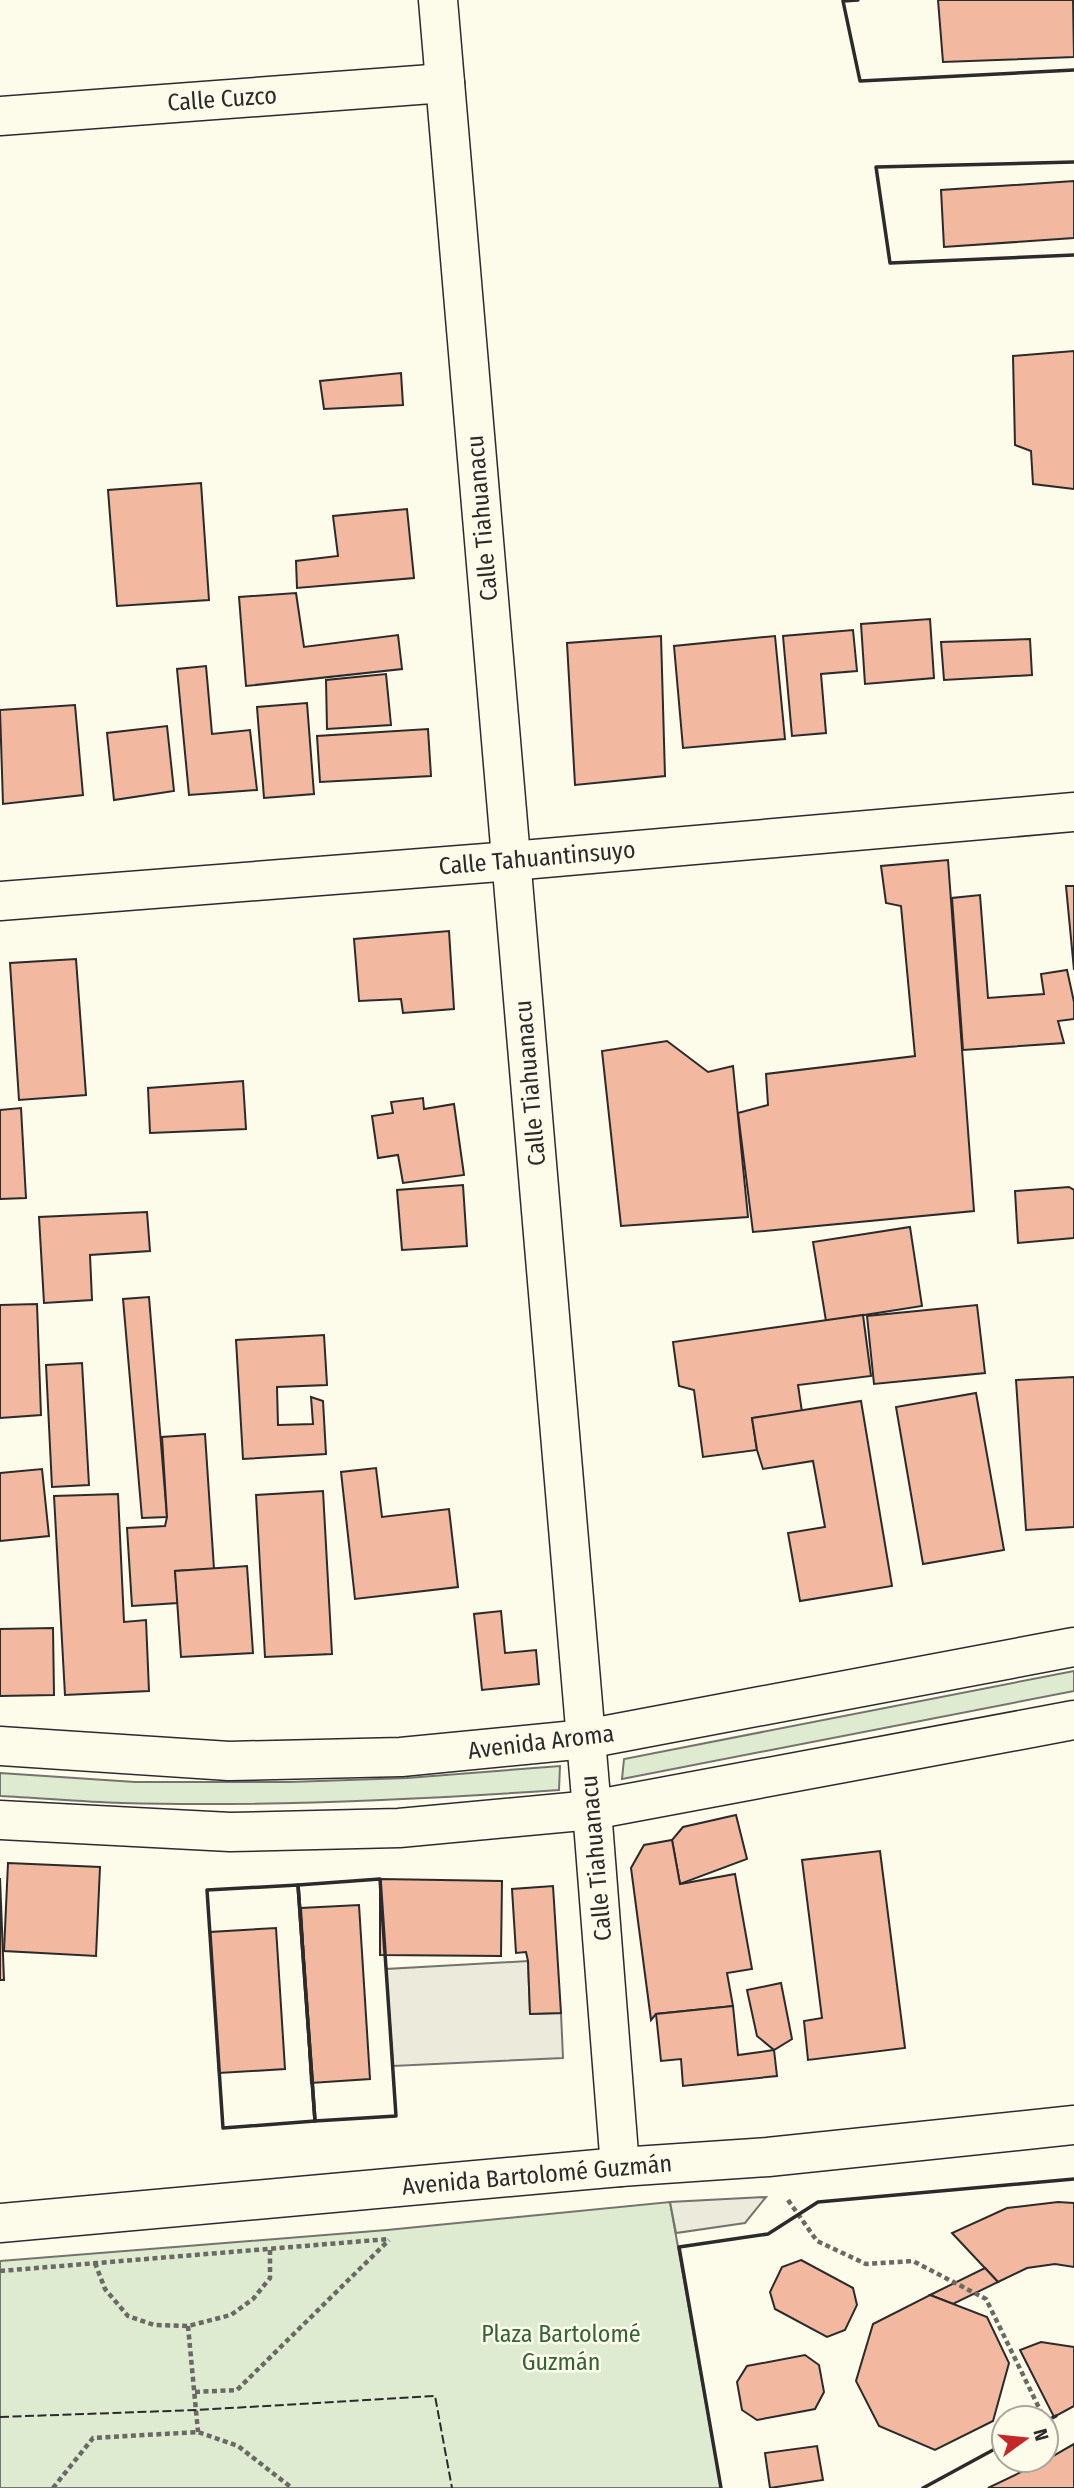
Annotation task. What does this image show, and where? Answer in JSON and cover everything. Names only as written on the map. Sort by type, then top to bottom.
[{"type":"street","name":"Calle Tiahuanacu","points":[[438,0],[620,2167]]},
{"type":"street","name":"Calle Cuzco","points":[[0,116],[445,83]]},
{"type":"street","name":"Calle Tahuantinsuyo","points":[[0,901],[511,861],[1074,812]]},
{"type":"street","name":"Avenida Aroma","points":[[0,1746],[229,1760],[401,1757],[586,1739],[1074,1647]]},
{"type":"street","points":[[0,1820],[230,1832],[399,1828],[592,1811],[1074,1720]]},
{"type":"street","name":"Avenida Bartolomé Guzmán","points":[[0,2223],[620,2167],[768,2157],[1074,2125]]},
{"type":"path","points":[[783,2193],[817,2241],[866,2264],[913,2261],[986,2299],[1037,2404]]},
{"type":"path","points":[[0,2271],[389,2239],[237,2390],[195,2392]]},
{"type":"path","points":[[95,2263],[105,2289],[128,2316],[154,2325],[188,2326],[231,2315],[253,2299],[270,2278],[270,2249]]},
{"type":"path","points":[[188,2326],[198,2432]]},
{"type":"path","points":[[53,2488],[93,2438],[198,2432],[238,2446],[292,2488]]},
{"type":"green space","points":[[1074,1671],[1074,1691],[622,1779],[624,1759]]},
{"type":"green space","points":[[560,1766],[559,1790],[450,1797],[341,1802],[177,1804],[0,1796],[0,1773],[135,1782],[290,1782],[407,1778]]},
{"type":"green space","name":"Plaza Bartolomé Guzmán","points":[[670,2202],[721,2488],[0,2488],[0,2261],[387,2230]]},
{"type":"shaded area","points":[[528,1961],[530,2014],[561,2013],[563,2058],[393,2066],[386,1969]]},
{"type":"shaded area","points":[[766,2197],[745,2223],[676,2233],[670,2202]]},
{"type":"building","points":[[938,0],[1073,0],[1074,57],[943,62]]},
{"type":"building","points":[[1074,181],[1074,238],[944,247],[941,190]]},
{"type":"building","points":[[1074,351],[1074,489],[1033,484],[1031,451],[1015,445],[1013,356]]},
{"type":"building","points":[[401,373],[403,405],[324,409],[320,381]]},
{"type":"building","points":[[201,483],[209,600],[117,606],[108,490]]},
{"type":"building","points":[[407,509],[414,578],[297,588],[296,561],[338,556],[333,516]]},
{"type":"building","points":[[296,593],[304,647],[398,635],[402,669],[246,686],[239,597]]},
{"type":"building","points":[[930,619],[934,678],[865,684],[861,624]]},
{"type":"building","points":[[853,630],[857,671],[821,674],[826,733],[792,736],[783,636]]},
{"type":"building","points":[[661,636],[665,776],[575,785],[567,643]]},
{"type":"building","points":[[775,636],[785,739],[683,748],[674,646]]},
{"type":"building","points":[[1030,639],[1032,675],[944,680],[941,642]]},
{"type":"building","points":[[206,666],[212,734],[250,730],[257,790],[189,795],[177,669]]},
{"type":"building","points":[[386,674],[391,725],[327,729],[326,680]]},
{"type":"building","points":[[307,703],[314,794],[264,798],[257,707]]},
{"type":"building","points":[[75,705],[83,795],[3,804],[0,710]]},
{"type":"building","points":[[167,726],[174,791],[114,800],[107,733]]},
{"type":"building","points":[[428,729],[431,776],[320,782],[317,736]]},
{"type":"building","points":[[948,860],[974,1211],[753,1232],[738,1113],[768,1105],[766,1074],[915,1056],[901,906],[886,903],[881,866]]},
{"type":"building","points":[[1066,886],[1074,886],[1074,970]]},
{"type":"building","points":[[980,895],[988,998],[1044,994],[1041,974],[1067,970],[1074,1002],[1074,1019],[1058,1021],[1064,1043],[963,1050],[952,898]]},
{"type":"building","points":[[449,931],[454,1009],[403,1013],[401,999],[359,1001],[354,939]]},
{"type":"building","points":[[76,959],[86,1095],[19,1100],[10,963]]},
{"type":"building","points":[[667,1041],[708,1072],[733,1066],[748,1217],[621,1226],[602,1051]]},
{"type":"building","points":[[243,1081],[246,1129],[150,1133],[148,1088]]},
{"type":"building","points":[[423,1098],[424,1109],[454,1104],[464,1175],[403,1183],[398,1155],[378,1158],[372,1116],[393,1113],[391,1102]]},
{"type":"building","points":[[21,1108],[26,1198],[0,1199],[0,1110]]},
{"type":"building","points":[[463,1185],[467,1246],[402,1250],[397,1190]]},
{"type":"building","points":[[1069,1187],[1074,1190],[1074,1238],[1018,1243],[1015,1191]]},
{"type":"building","points":[[147,1212],[150,1251],[90,1255],[92,1300],[44,1303],[39,1217]]},
{"type":"building","points":[[910,1227],[922,1306],[826,1321],[813,1242]]},
{"type":"building","points":[[149,1297],[167,1517],[142,1518],[123,1299]]},
{"type":"building","points":[[37,1304],[41,1415],[0,1418],[0,1305]]},
{"type":"building","points":[[977,1305],[985,1373],[874,1384],[867,1316]]},
{"type":"building","points":[[863,1315],[871,1376],[798,1385],[802,1412],[752,1418],[757,1450],[703,1457],[694,1390],[679,1386],[673,1342]]},
{"type":"building","points":[[324,1335],[327,1385],[277,1387],[278,1425],[313,1424],[311,1397],[323,1401],[326,1454],[243,1459],[236,1340]]},
{"type":"building","points":[[82,1363],[89,1485],[52,1487],[46,1365]]},
{"type":"building","points":[[1074,1377],[1074,1527],[1026,1530],[1016,1380]]},
{"type":"building","points":[[976,1393],[1004,1550],[923,1564],[896,1407]]},
{"type":"building","points":[[861,1401],[892,1586],[800,1601],[788,1533],[825,1527],[813,1461],[763,1469],[752,1418]]},
{"type":"building","points":[[205,1434],[214,1569],[175,1571],[178,1603],[132,1606],[127,1528],[165,1526],[167,1517],[162,1437]]},
{"type":"building","points":[[376,1468],[382,1517],[449,1509],[458,1587],[355,1599],[341,1472]]},
{"type":"building","points":[[42,1469],[49,1536],[0,1541],[0,1473]]},
{"type":"building","points":[[323,1491],[332,1654],[265,1657],[256,1495]]},
{"type":"building","points":[[118,1494],[124,1622],[146,1620],[149,1691],[65,1695],[54,1496]]},
{"type":"building","points":[[247,1566],[253,1653],[181,1657],[175,1571]]},
{"type":"building","points":[[501,1611],[505,1653],[536,1650],[539,1684],[482,1690],[474,1614]]},
{"type":"building","points":[[53,1628],[54,1695],[0,1696],[0,1629]]},
{"type":"building","points":[[736,1815],[747,1859],[680,1884],[672,1840],[683,1827]]},
{"type":"building","points":[[672,1840],[680,1884],[735,1874],[752,1969],[727,1973],[733,2006],[656,2014],[651,2020],[631,1868],[644,1845]]},
{"type":"building","points":[[880,1851],[905,2048],[808,2060],[804,2021],[822,2018],[802,1860]]},
{"type":"building","points":[[8,1863],[100,1867],[96,1956],[4,1951]]},
{"type":"building","points":[[0,1878],[4,1980],[0,1980]]},
{"type":"building","points":[[380,1879],[502,1881],[501,1956],[380,1955]]},
{"type":"building","points":[[553,1886],[561,2013],[530,2014],[528,1961],[526,1952],[516,1953],[512,1889]]},
{"type":"building","points":[[359,1905],[370,2079],[311,2083],[301,1908]]},
{"type":"building","points":[[276,1928],[285,2069],[219,2073],[210,1932]]},
{"type":"building","points":[[781,1983],[792,2039],[774,2050],[757,2036],[747,1990]]},
{"type":"building","points":[[733,2006],[738,2055],[774,2050],[777,2076],[683,2086],[681,2059],[661,2061],[656,2014]]},
{"type":"building","points":[[1058,2202],[1074,2203],[1074,2267],[1055,2264],[1027,2268],[998,2282],[952,2233],[1007,2208]]},
{"type":"building","points":[[801,2260],[853,2288],[857,2305],[845,2330],[827,2337],[775,2309],[770,2292],[782,2267]]},
{"type":"building","points":[[985,2268],[998,2282],[953,2304],[930,2295]]},
{"type":"building","points":[[930,2295],[987,2317],[1009,2363],[998,2404],[990,2404],[990,2422],[935,2450],[879,2426],[856,2381],[873,2324]]},
{"type":"building","points":[[1041,2342],[1074,2347],[1074,2406],[1060,2414],[1060,2404],[1047,2404],[1020,2350]]},
{"type":"building","points":[[805,2355],[819,2365],[824,2392],[815,2409],[757,2420],[742,2410],[737,2382],[747,2366]]},
{"type":"building","points":[[1074,2444],[1074,2488],[988,2488],[1017,2474],[1060,2474],[1060,2452]]},
{"type":"building","points":[[817,2446],[823,2480],[770,2488],[765,2453]]},
{"type":"fence","points":[[0,2417],[197,2410],[435,2396],[452,2488]]},
{"type":"wall","points":[[858,0],[843,1],[860,81],[1074,70]]},
{"type":"wall","points":[[1074,162],[876,167],[890,263],[1074,255]]},
{"type":"wall","points":[[380,1879],[396,2116],[315,2121],[298,1885],[380,1879]]},
{"type":"wall","points":[[298,1885],[315,2121],[223,2128],[207,1890],[298,1885]]},
{"type":"wall","points":[[721,2488],[679,2247],[768,2234],[818,2202],[1074,2179]]},
{"type":"wall","points":[[923,2488],[990,2452]]}]
